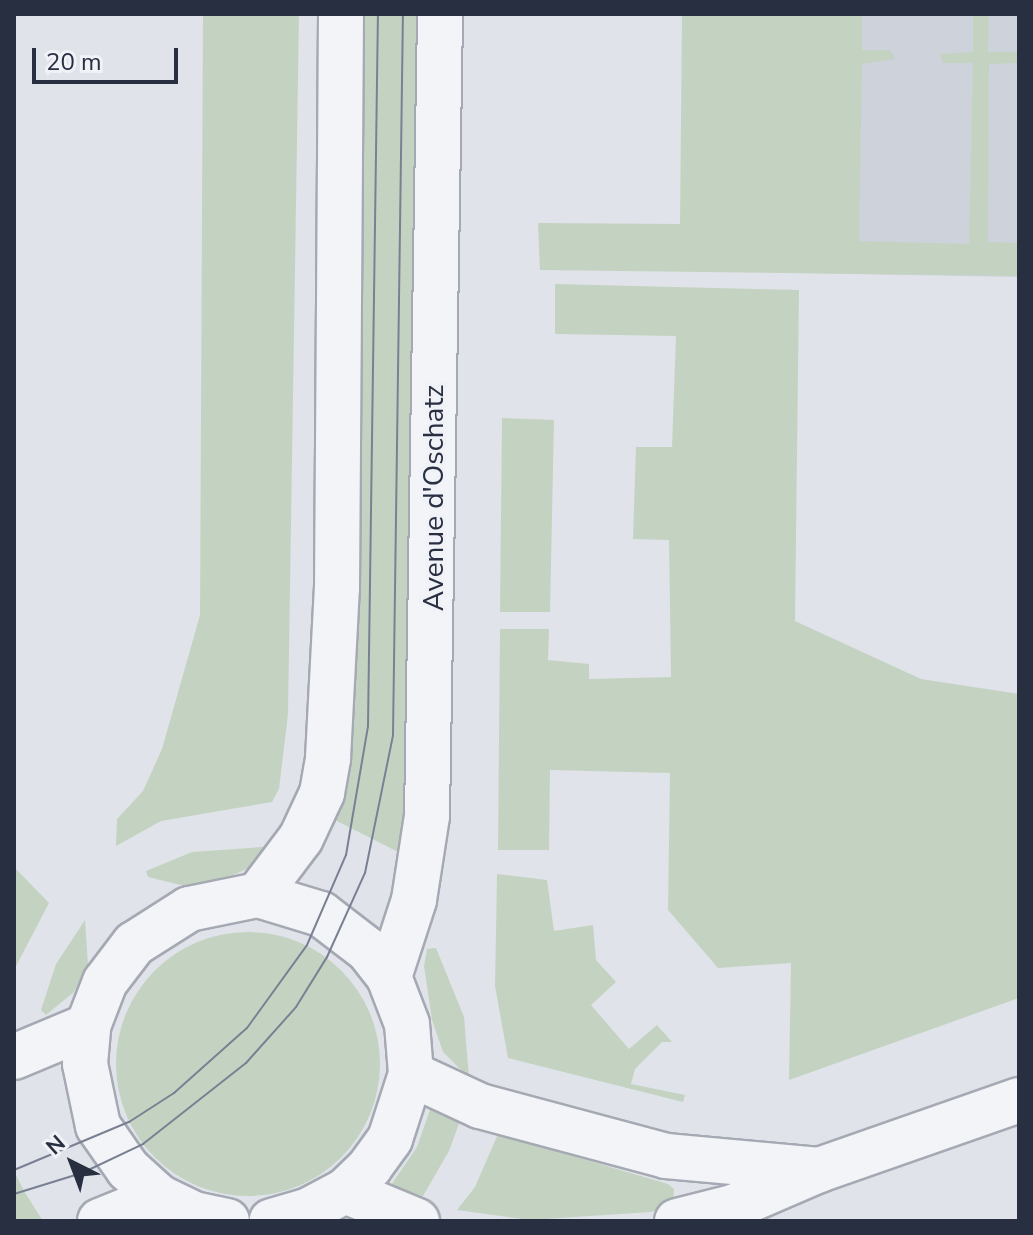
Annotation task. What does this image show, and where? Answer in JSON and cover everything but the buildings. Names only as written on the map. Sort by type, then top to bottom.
[{"type":"street","points":[[258,895],[301,838],[322,793],[328,758],[337,588],[341,14]]},
{"type":"street","name":"Avenue d'Oschatz","points":[[389,977],[414,900],[427,816],[440,14]]},
{"type":"street","points":[[227,1221],[194,1214],[159,1197],[128,1169],[98,1126],[85,1064],[88,1026],[105,982],[134,944],[189,909],[258,895],[321,914],[368,950],[389,977],[407,1024],[411,1074],[390,1139],[345,1191],[310,1210],[272,1221]]},
{"type":"street","points":[[14,1057],[88,1026]]},
{"type":"street","points":[[411,1074],[480,1106],[666,1156],[819,1170]]},
{"type":"street","points":[[677,1221],[733,1207],[819,1170],[1019,1100]]},
{"type":"street","points":[[345,1191],[417,1221]]},
{"type":"street","points":[[100,1221],[159,1197]]},
{"type":"shaded area","points":[[805,14],[1019,14],[1019,277],[803,273]]},
{"type":"green space","points":[[203,14],[299,14],[288,714],[279,789],[272,802],[161,821],[116,846],[117,819],[143,791],[162,749],[200,615]]},
{"type":"green space","points":[[359,14],[423,14],[404,855],[331,818]]},
{"type":"green space","points":[[682,14],[862,14],[862,50],[890,50],[895,59],[862,64],[859,241],[969,244],[973,63],[943,63],[940,54],[973,52],[973,14],[989,14],[988,52],[1019,52],[1019,63],[989,64],[988,242],[1019,243],[1019,276],[540,270],[538,223],[680,224]]},
{"type":"green space","points":[[555,284],[799,290],[795,621],[921,679],[1019,694],[1019,998],[789,1080],[791,963],[718,968],[668,910],[670,773],[550,770],[549,850],[498,850],[500,629],[549,629],[548,660],[589,664],[589,679],[671,677],[669,540],[633,539],[636,447],[672,447],[676,336],[555,334]]},
{"type":"green space","points":[[502,418],[554,420],[550,612],[500,612]]},
{"type":"green space","points":[[277,846],[258,864],[231,876],[185,886],[148,877],[146,871],[192,852]]},
{"type":"green space","points":[[14,867],[49,903],[14,970]]},
{"type":"green space","points":[[497,874],[547,880],[554,931],[593,925],[596,960],[616,982],[591,1005],[629,1049],[657,1025],[672,1042],[662,1042],[635,1069],[631,1084],[685,1095],[683,1102],[508,1058],[495,986]]},
{"type":"green space","points":[[85,920],[88,965],[74,992],[46,1015],[41,1010],[56,964]]},
{"type":"green space","points":[[248,932],[298,942],[332,962],[350,980],[370,1014],[380,1064],[370,1114],[350,1148],[332,1166],[298,1186],[248,1196],[198,1186],[164,1166],[146,1148],[126,1114],[116,1064],[126,1014],[146,980],[164,962],[198,942]]},
{"type":"green space","points":[[436,948],[464,1017],[469,1078],[443,1052],[432,1020],[424,966],[427,949]]},
{"type":"green space","points":[[432,1104],[461,1118],[449,1151],[423,1196],[395,1193],[391,1185],[417,1147]]},
{"type":"green space","points":[[498,1134],[668,1184],[674,1189],[673,1204],[651,1212],[530,1220],[457,1210],[475,1187]]},
{"type":"green space","points":[[14,1171],[24,1191],[43,1221],[14,1221]]},
{"type":"tram line","points":[[14,1170],[129,1122],[174,1093],[247,1028],[307,945],[346,855],[368,726],[378,14]]},
{"type":"tram line","points":[[14,1194],[82,1173],[143,1144],[246,1063],[296,1007],[327,957],[365,873],[393,735],[403,14]]}]
